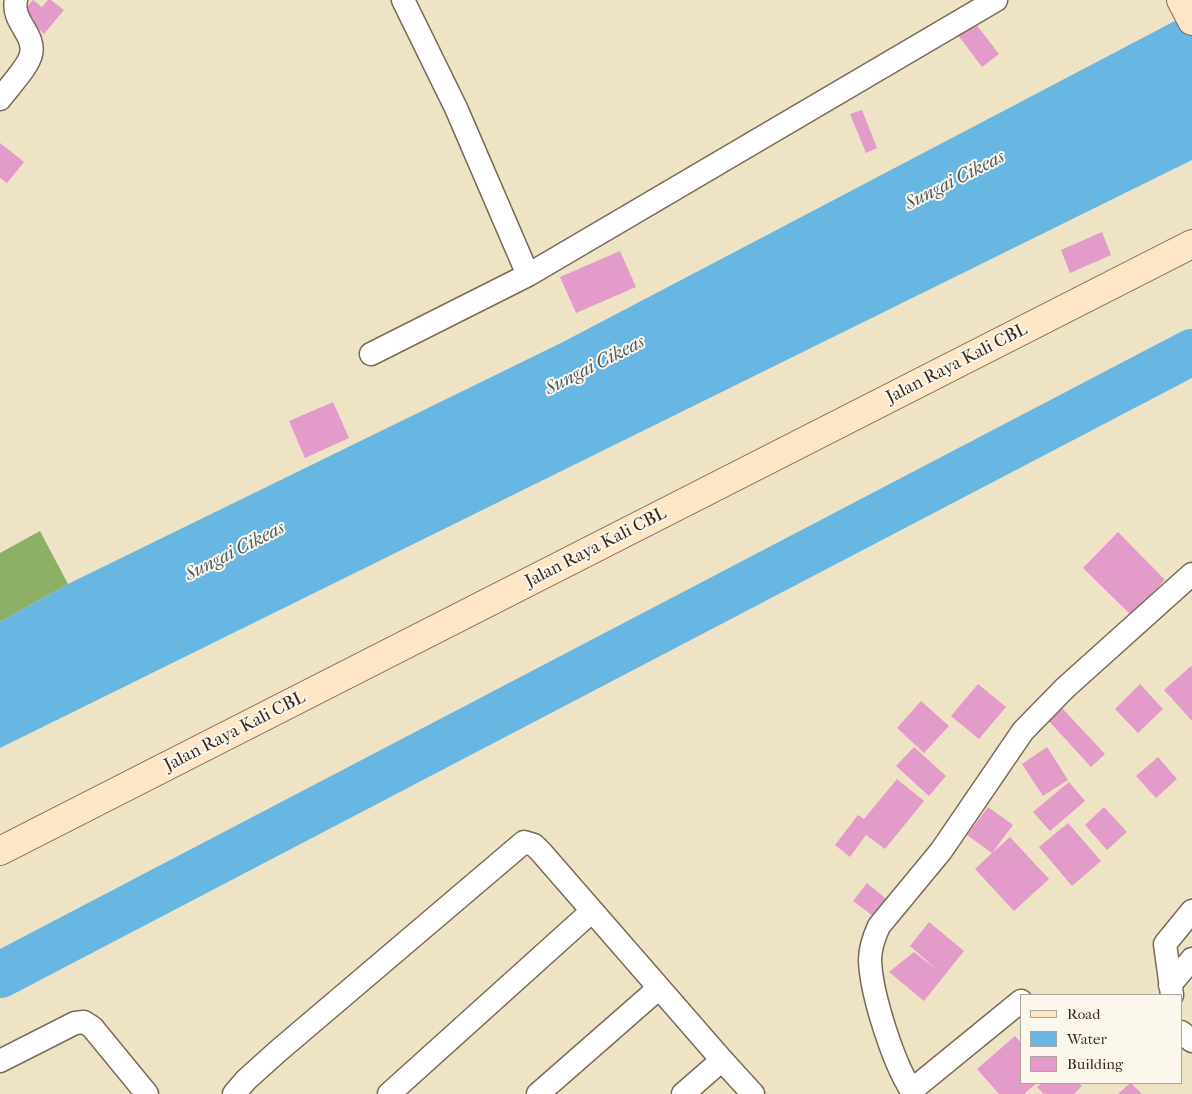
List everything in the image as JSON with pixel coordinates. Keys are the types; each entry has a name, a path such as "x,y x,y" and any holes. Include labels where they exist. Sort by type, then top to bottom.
{"main road":[{"path":"1181,0 1192,21"},
{"name":"Jalan Raya Kali CBL","path":"0,852 1192,244"}],"street":[{"path":"0,99 31,56 32,44 18,21 16,0"},
{"path":"402,0 456,108 528,275"},
{"path":"371,354 528,275 996,0"},
{"path":"1020,1002 913,1092 885,1031 870,959 873,939 879,926 941,851 1023,732 1065,688 1191,576"},
{"path":"234,1094 271,1057 521,842 528,842 540,852 591,912 754,1094"},
{"path":"1171,990 1165,944 1192,911"},
{"path":"390,1094 591,912"},
{"path":"1171,990 1192,959"},
{"path":"538,1094 659,988"},
{"path":"0,1061 75,1023 84,1022 92,1027 147,1094"},
{"path":"1182,1033 1192,1041"},
{"path":"683,1094 722,1060"}],"green space":[{"path":"40,531 68,584 0,622 0,553"}],"water":[{"name":"Sungai Cikeas","path":"1192,12 1192,160 0,748 0,622 68,584 563,342"}],"building":[{"path":"33,0 42,7 48,0 51,0 64,10 44,34 21,13"},
{"path":"972,19 999,54 982,67 955,31"},
{"path":"862,110 877,148 866,153 850,114"},
{"path":"0,143 24,162 7,183 0,178"},
{"path":"1102,232 1111,255 1070,273 1061,250"},
{"path":"620,251 636,287 576,313 560,277"},
{"path":"333,402 349,438 305,458 289,421"},
{"path":"1118,532 1165,580 1131,615 1083,568"},
{"path":"1192,667 1192,721 1164,690"},
{"path":"978,684 1006,707 979,739 951,716"},
{"path":"1140,684 1163,709 1138,733 1115,709"},
{"path":"921,701 949,726 924,753 897,728"},
{"path":"1061,707 1105,754 1091,767 1047,719"},
{"path":"914,747 946,776 929,796 896,766"},
{"path":"1047,747 1068,780 1043,796 1022,764"},
{"path":"1158,757 1177,779 1156,798 1136,776"},
{"path":"897,779 924,801 885,849 866,835 850,857 835,845 858,815 864,819"},
{"path":"1069,782 1085,801 1050,831 1033,812"},
{"path":"988,807 1013,825 992,853 967,835"},
{"path":"1104,807 1127,832 1107,850 1085,825"},
{"path":"1068,823 1101,861 1072,886 1039,847"},
{"path":"1010,837 1049,879 1014,911 975,869"},
{"path":"867,883 890,902 877,919 853,901"},
{"path":"929,922 964,951 924,1001 889,972 914,952 937,970 910,946"},
{"path":"1015,1036 1020,1042 1020,1084 1036,1084 1024,1094 999,1094 977,1069"},
{"path":"1041,1084 1080,1084 1082,1086 1074,1094 1044,1094 1037,1087"},
{"path":"1129,1084 1132,1084 1142,1094 1118,1094"}],"waterway":[{"path":"0,975 1192,352"}]}
